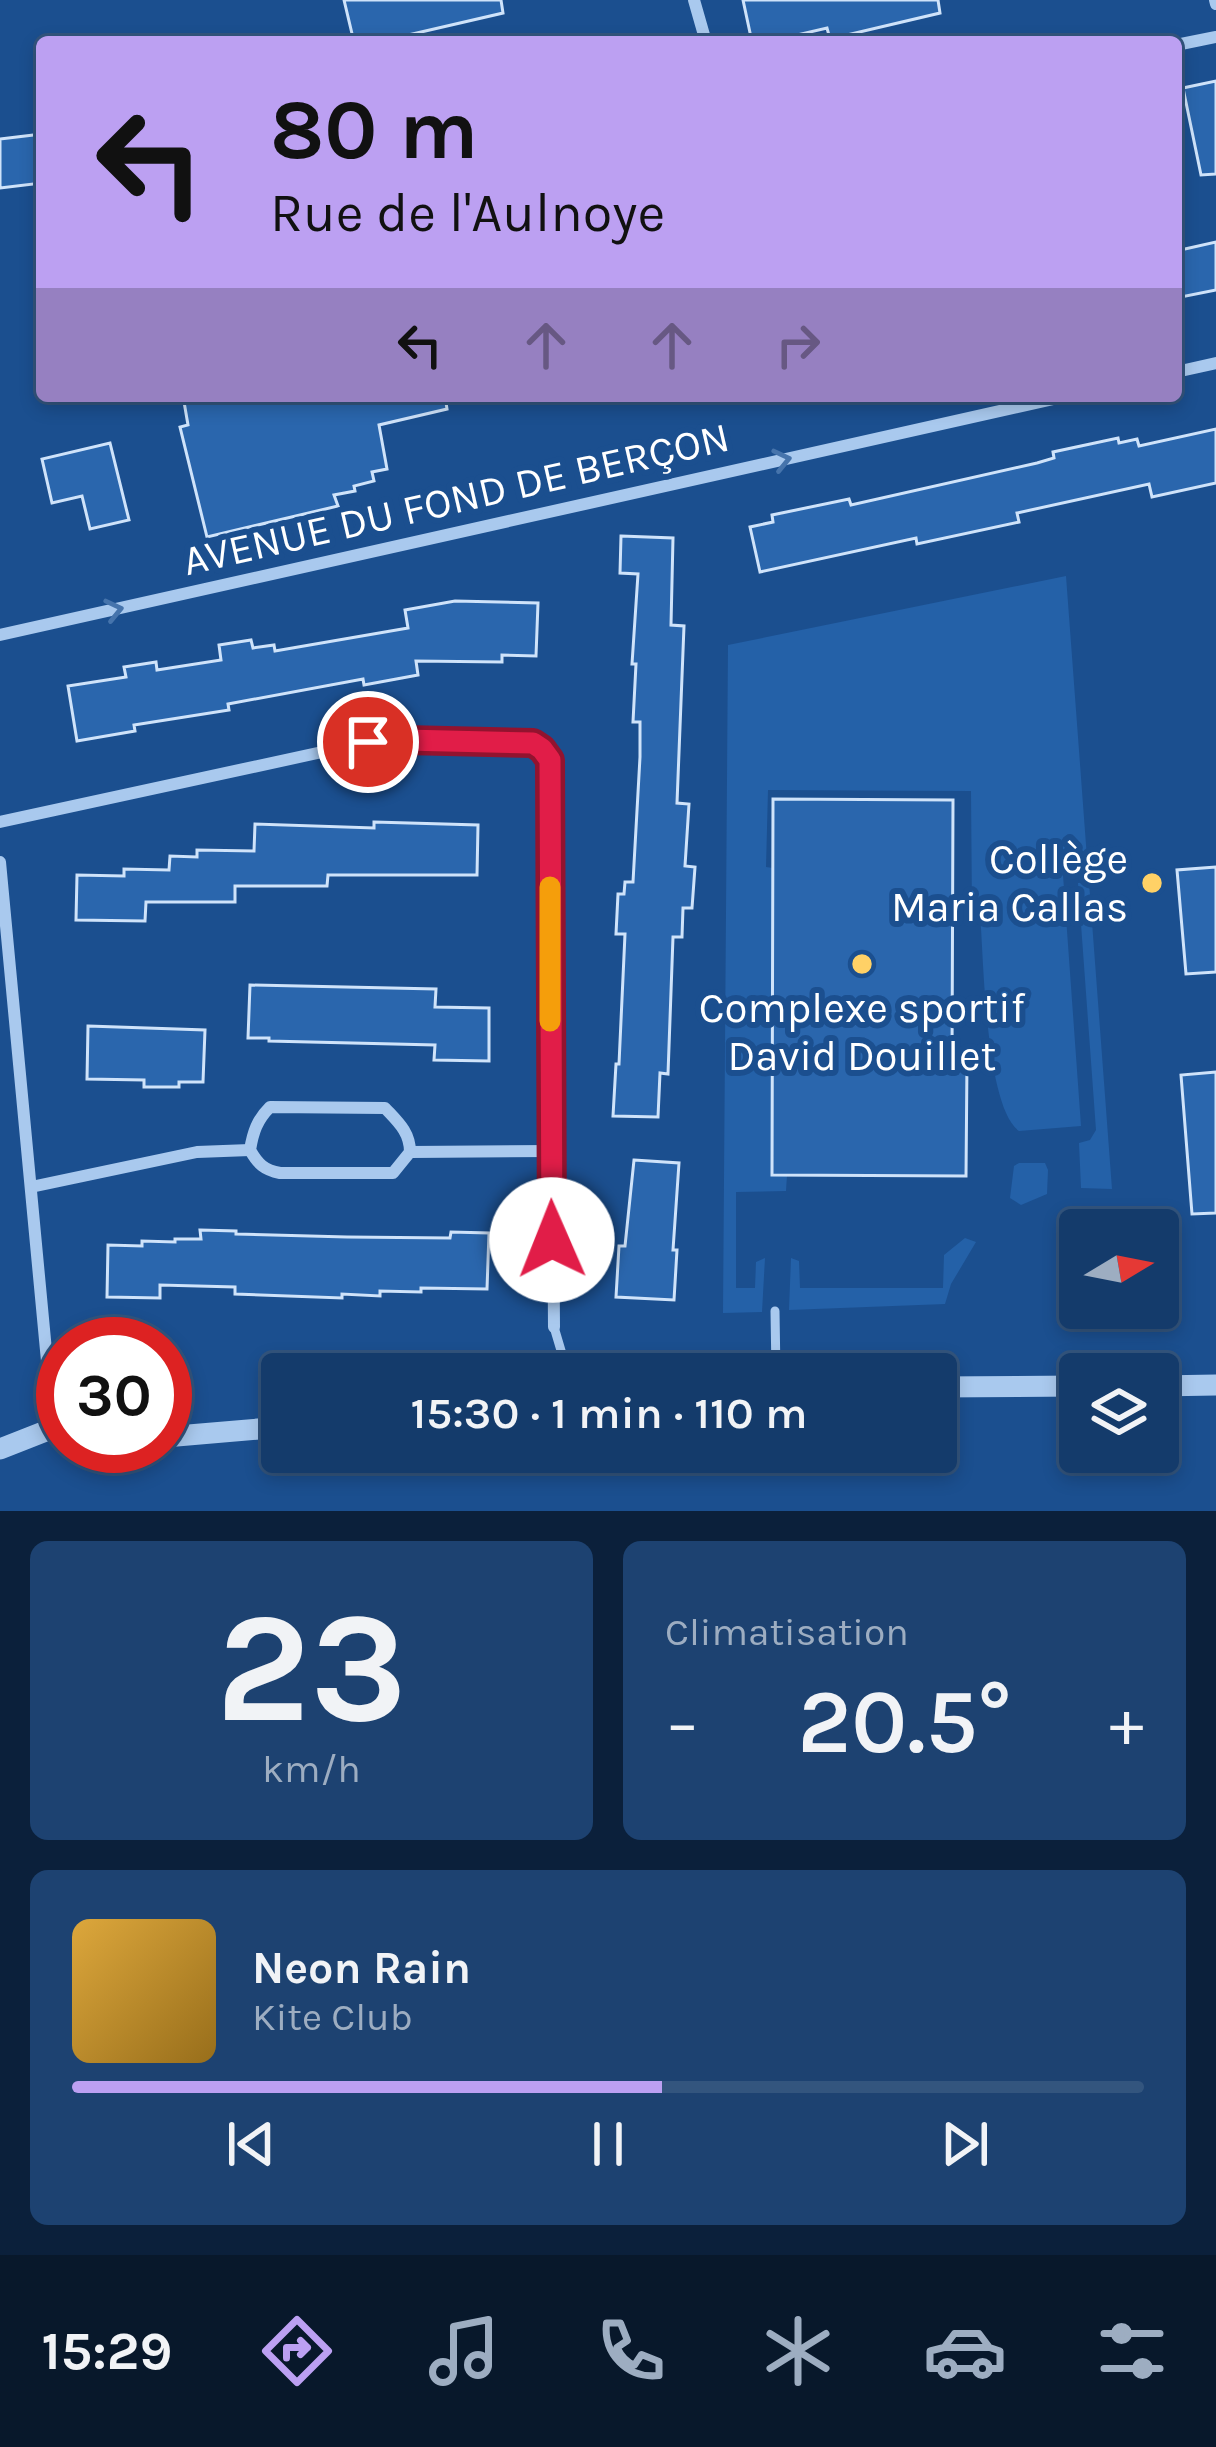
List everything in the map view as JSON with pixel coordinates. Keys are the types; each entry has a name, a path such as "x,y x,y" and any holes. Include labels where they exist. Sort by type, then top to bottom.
{"street":[{"path":"694,0 704,36"},
{"path":"1182,44 1216,37"},
{"path":"1182,371 1216,363"},
{"name":"AVENUE DU FOND DE BERÇON","path":"0,635 1040,402"},
{"path":"0,822 368,742 533,743 542,749 550,760 554,1328"},
{"path":"0,862 47,1317"},
{"path":"270,1107 385,1108 405,1130 410,1152 393,1173 280,1173 268,1171 250,1150 260,1117 270,1107"},
{"path":"31,1187 197,1152 250,1150"},
{"path":"410,1152 551,1151"},
{"path":"1179,1385 1216,1385"},
{"path":"957,1387 1059,1386"},
{"path":"192,1435 261,1429"},
{"path":"0,1449 36,1436"}],"lane":[{"path":"775,1311 776,1353"},
{"path":"554,1328 562,1353"}],"shaded area":[{"path":"1066,576 1087,858 1062,861 1081,1126 1019,1131 999,1093 988,1030 980,914 972,913 971,791 768,790 766,867 773,868 772,1174 787,1175 786,1191 736,1192 736,1288 755,1288 756,1262 765,1258 762,1312 723,1313 728,645"},
{"path":"1089,882 1112,1189 1081,1188 1079,1143 1090,1140 1096,1130 1078,883"},
{"path":"1045,1163 1048,1170 1047,1194 1021,1205 1010,1198 1014,1166"},
{"path":"965,1238 976,1242 945,1304 789,1310 791,1258 799,1261 800,1288 943,1288 944,1255"}],"building":[{"path":"344,0 501,0 503,13 404,36 353,36"},
{"path":"743,0 938,0 940,13 843,36 829,36 827,28 793,36 751,36"},
{"path":"1216,81 1216,174 1201,175 1183,88"},
{"path":"36,135 36,184 0,188 0,139"},
{"path":"1216,242 1216,290 1182,297 1182,250"},
{"path":"184,402 446,402 447,409 379,425 387,469 372,472 374,481 354,486 355,491 334,495 338,506 207,537 180,427 188,425"},
{"path":"1216,429 1216,483 1152,497 1149,484 1017,513 1019,522 917,544 916,538 760,572 750,527 773,522 772,515 849,499 851,505 1037,463 1054,458 1053,452 1118,438 1119,443 1137,439 1139,446"},
{"path":"110,443 129,520 90,529 82,496 52,503 42,459"},
{"path":"621,536 673,538 671,625 684,626 677,803 689,804 685,866 695,867 692,908 683,908 682,937 673,937 668,1074 660,1073 658,1117 613,1116 625,934 616,934 618,894 624,894 625,882 633,882 640,757 640,722 633,722 636,664 632,664 638,574 620,573"},
{"path":"455,601 538,603 536,656 502,655 502,662 416,661 418,675 364,685 363,679 228,704 229,710 134,725 135,731 77,741 68,686 126,677 124,667 156,662 157,670 221,660 219,645 251,640 253,648 274,645 275,651 408,628 405,610"},
{"name":"Complexe sportif David Douillet","path":"773,799 953,800 952,1060 967,1061 966,1176 772,1175"},
{"path":"374,822 478,825 477,875 328,875 327,886 235,886 235,902 146,902 145,921 76,920 77,875 169,870 170,856 197,857 197,850 254,851 255,824 374,828"},
{"path":"1216,867 1216,972 1186,974 1177,870"},
{"path":"250,985 436,989 435,1007 489,1008 489,1061 434,1060 435,1045 248,1038"},
{"path":"88,1026 205,1030 203,1082 144,1087 144,1080 87,1079"},
{"path":"1216,1072 1216,1213 1192,1214 1181,1075"},
{"path":"634,1160 679,1163 674,1300 616,1297 619,1246 625,1246"},
{"path":"200,1230 347,1237 450,1238 451,1232 489,1233 487,1289 421,1288 421,1292 380,1291 380,1296 342,1294 342,1298 235,1294 235,1287 160,1285 160,1298 107,1297 108,1245 201,1239"}],"slow traffic":[{"path":"550,887 550,1021"}],"place":[{"name":"Collège Maria Callas","path":"1152,883"},
{"name":"Complexe sportif David Douillet","path":"862,964"}],"route":[{"path":"368,742 533,743 550,760 552,1240"}]}
